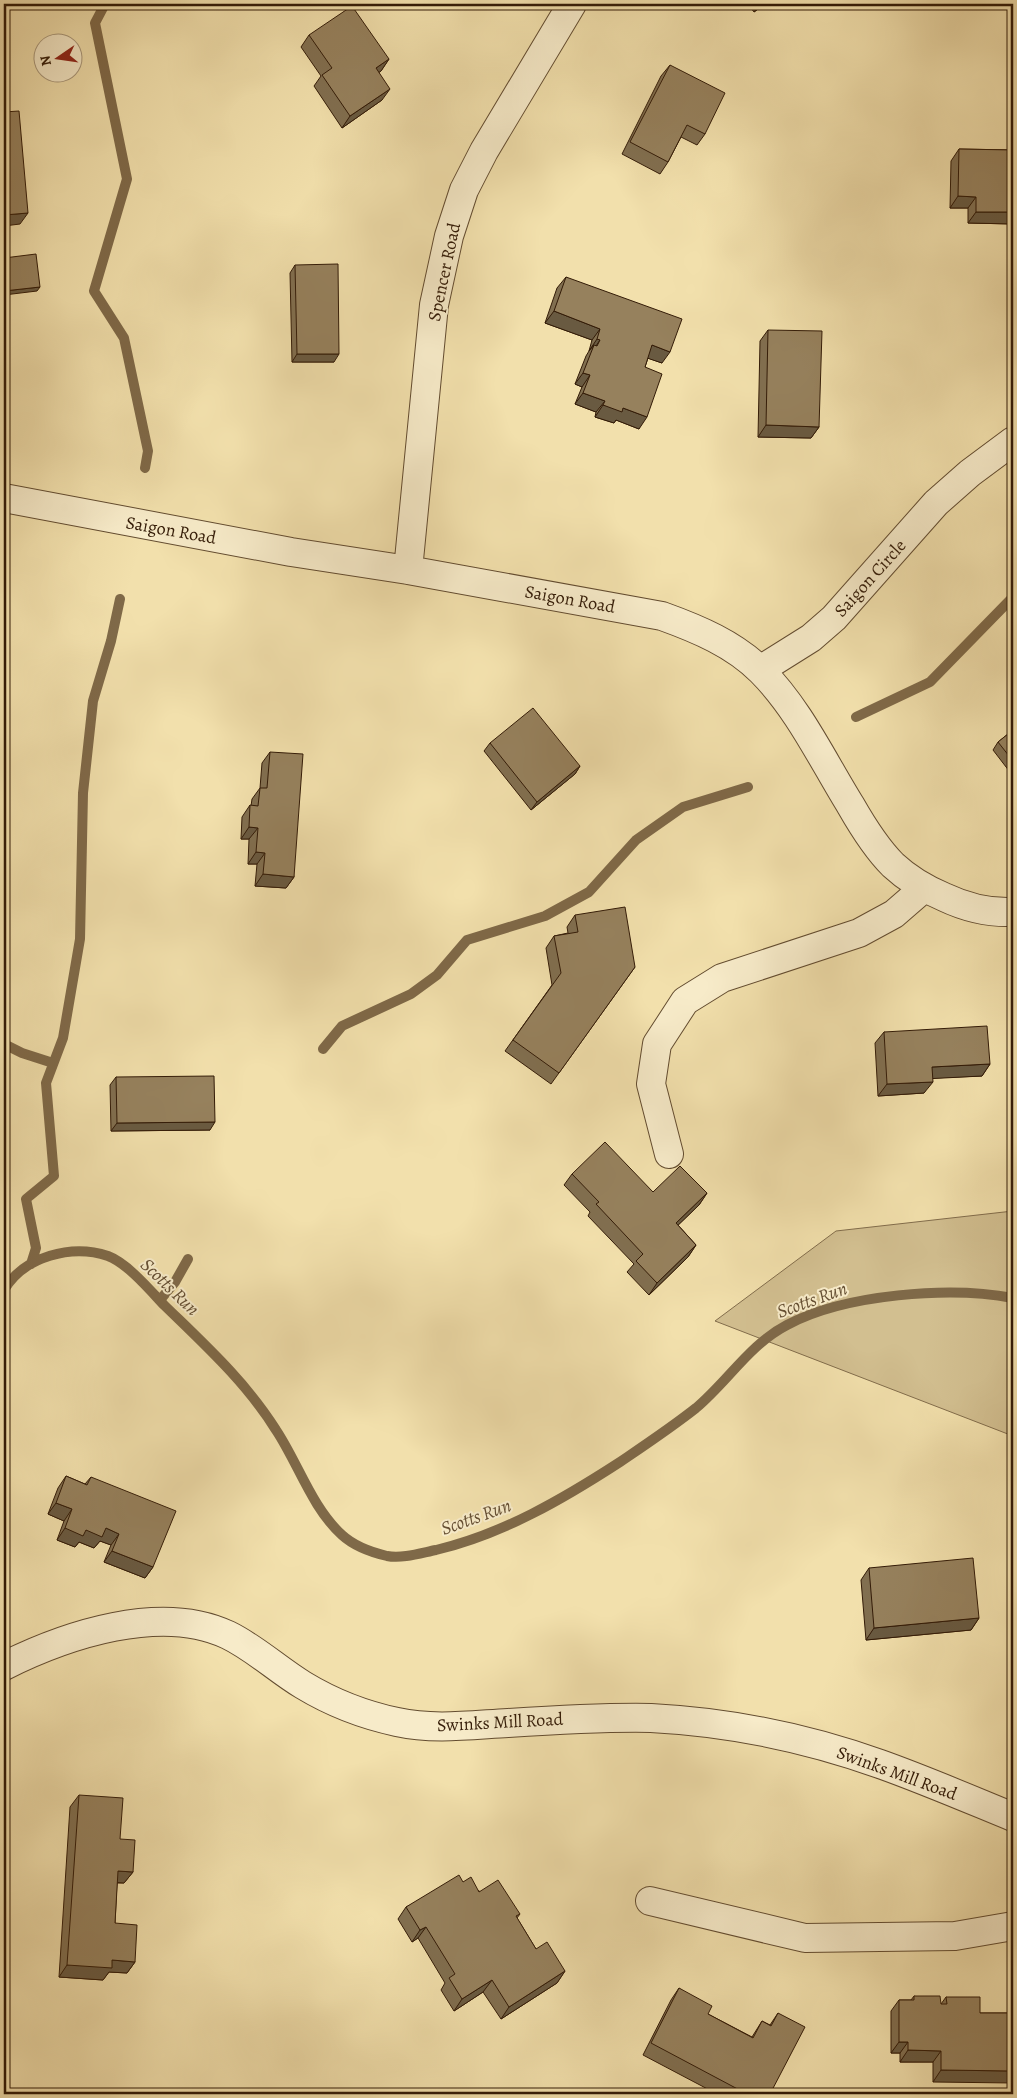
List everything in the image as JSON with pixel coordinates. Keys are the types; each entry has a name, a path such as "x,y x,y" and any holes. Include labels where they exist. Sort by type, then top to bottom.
{"street":[{"name":"Spencer Road","path":"408,570 434,305 449,236 464,190 484,151 572,4"},
{"name":"Saigon Circle","path":"760,670 810,638 834,618 936,503 970,472 1013,441"},
{"name":"Saigon Road","path":"4,498 291,552 408,570 662,616 700,630 734,650 760,670 788,702 868,835 893,864 924,888 960,904 999,912 1013,912"},
{"path":"669,1154 651,1084 657,1044 685,1001 722,978 859,933 894,914 924,888"},
{"name":"Swinks Mill Road","path":"4,1666 73,1638 125,1625 174,1622 202,1625 229,1635 304,1686 349,1708 398,1722 446,1727 569,1719 652,1718 731,1726 808,1742 879,1763 1013,1817"},
{"path":"650,1901 806,1938 955,1936 1013,1926"}],"shaded area":[{"path":"1013,1211 1013,1436 715,1321 836,1231"}],"building":[{"path":"352,6 389,59 376,68 390,89 350,116 322,75 332,68 309,35"},
{"path":"670,65 725,93 705,134 687,125 668,162 630,142"},
{"path":"19,111 28,213 4,215 4,112"},
{"path":"959,149 1013,150 1013,212 976,212 976,197 958,196"},
{"path":"36,254 40,287 4,291 4,258"},
{"path":"338,264 339,354 297,354 295,265"},
{"path":"566,277 682,319 670,352 652,345 645,367 662,374 647,417 623,408 622,412 603,405 605,401 583,393 590,375 583,373 594,345 597,346 600,340 597,339 600,329 554,311"},
{"path":"768,330 822,331 819,427 766,425"},
{"path":"533,708 580,766 537,802 490,743"},
{"path":"1013,730 1013,761 998,742"},
{"path":"270,752 303,754 294,877 263,874 265,853 256,852 258,828 249,827 250,805 258,806 260,788 267,788"},
{"path":"625,907 635,967 559,1073 513,1040 561,973 554,936 578,932 575,915"},
{"path":"987,1026 990,1064 932,1067 933,1082 887,1084 884,1032"},
{"path":"214,1076 215,1122 117,1123 116,1077"},
{"path":"605,1142 653,1192 680,1166 707,1193 676,1223 696,1245 657,1283 636,1261 643,1254 596,1204 599,1202 572,1174"},
{"path":"66,1476 87,1485 91,1477 176,1511 153,1567 112,1551 119,1534 106,1528 102,1537 86,1530 83,1536 65,1528 72,1509 56,1503"},
{"path":"973,1558 979,1618 874,1628 869,1568"},
{"path":"79,1795 123,1798 120,1839 135,1840 133,1872 118,1871 115,1923 137,1925 135,1962 112,1960 112,1968 67,1965"},
{"path":"459,1875 463,1882 471,1877 479,1892 498,1880 520,1914 516,1916 536,1949 547,1942 565,1971 509,2007 492,1980 462,1999 449,1978 455,1974 426,1927 420,1930 406,1907"},
{"path":"679,1988 712,2006 708,2014 753,2038 762,2021 771,2026 778,2013 805,2027 770,2094 747,2094 651,2043"},
{"path":"914,1996 940,1996 941,2004 947,2004 946,1997 980,1997 980,2013 1013,2013 1013,2071 941,2070 941,2051 908,2050 908,2042 899,2042 899,2000 914,2000"}],"waterway":[{"path":"105,4 95,23 127,179 94,291 124,338 148,451 145,468"},
{"path":"856,717 930,682 1013,597"},
{"path":"31,1264 36,1248 26,1199 54,1176 46,1083 63,1038 80,939 83,793 93,701 111,641 120,599"},
{"path":"323,1049 342,1026 411,994 437,975 467,940 545,916 589,892 636,840 683,807 748,787"},
{"path":"4,1044 22,1053 53,1063"},
{"name":"Scotts Run","path":"4,1290 13,1278 24,1269 36,1261 50,1256 79,1251 108,1256 123,1264 209,1349 264,1412 284,1443 314,1499 331,1524 342,1535 357,1545 374,1553 393,1557 436,1550 485,1535 532,1514 577,1489 629,1456 696,1408 750,1352 774,1333 811,1314 838,1306 898,1295 959,1293 988,1294 1013,1298"},
{"path":"160,1300 175,1282 188,1259"}]}
